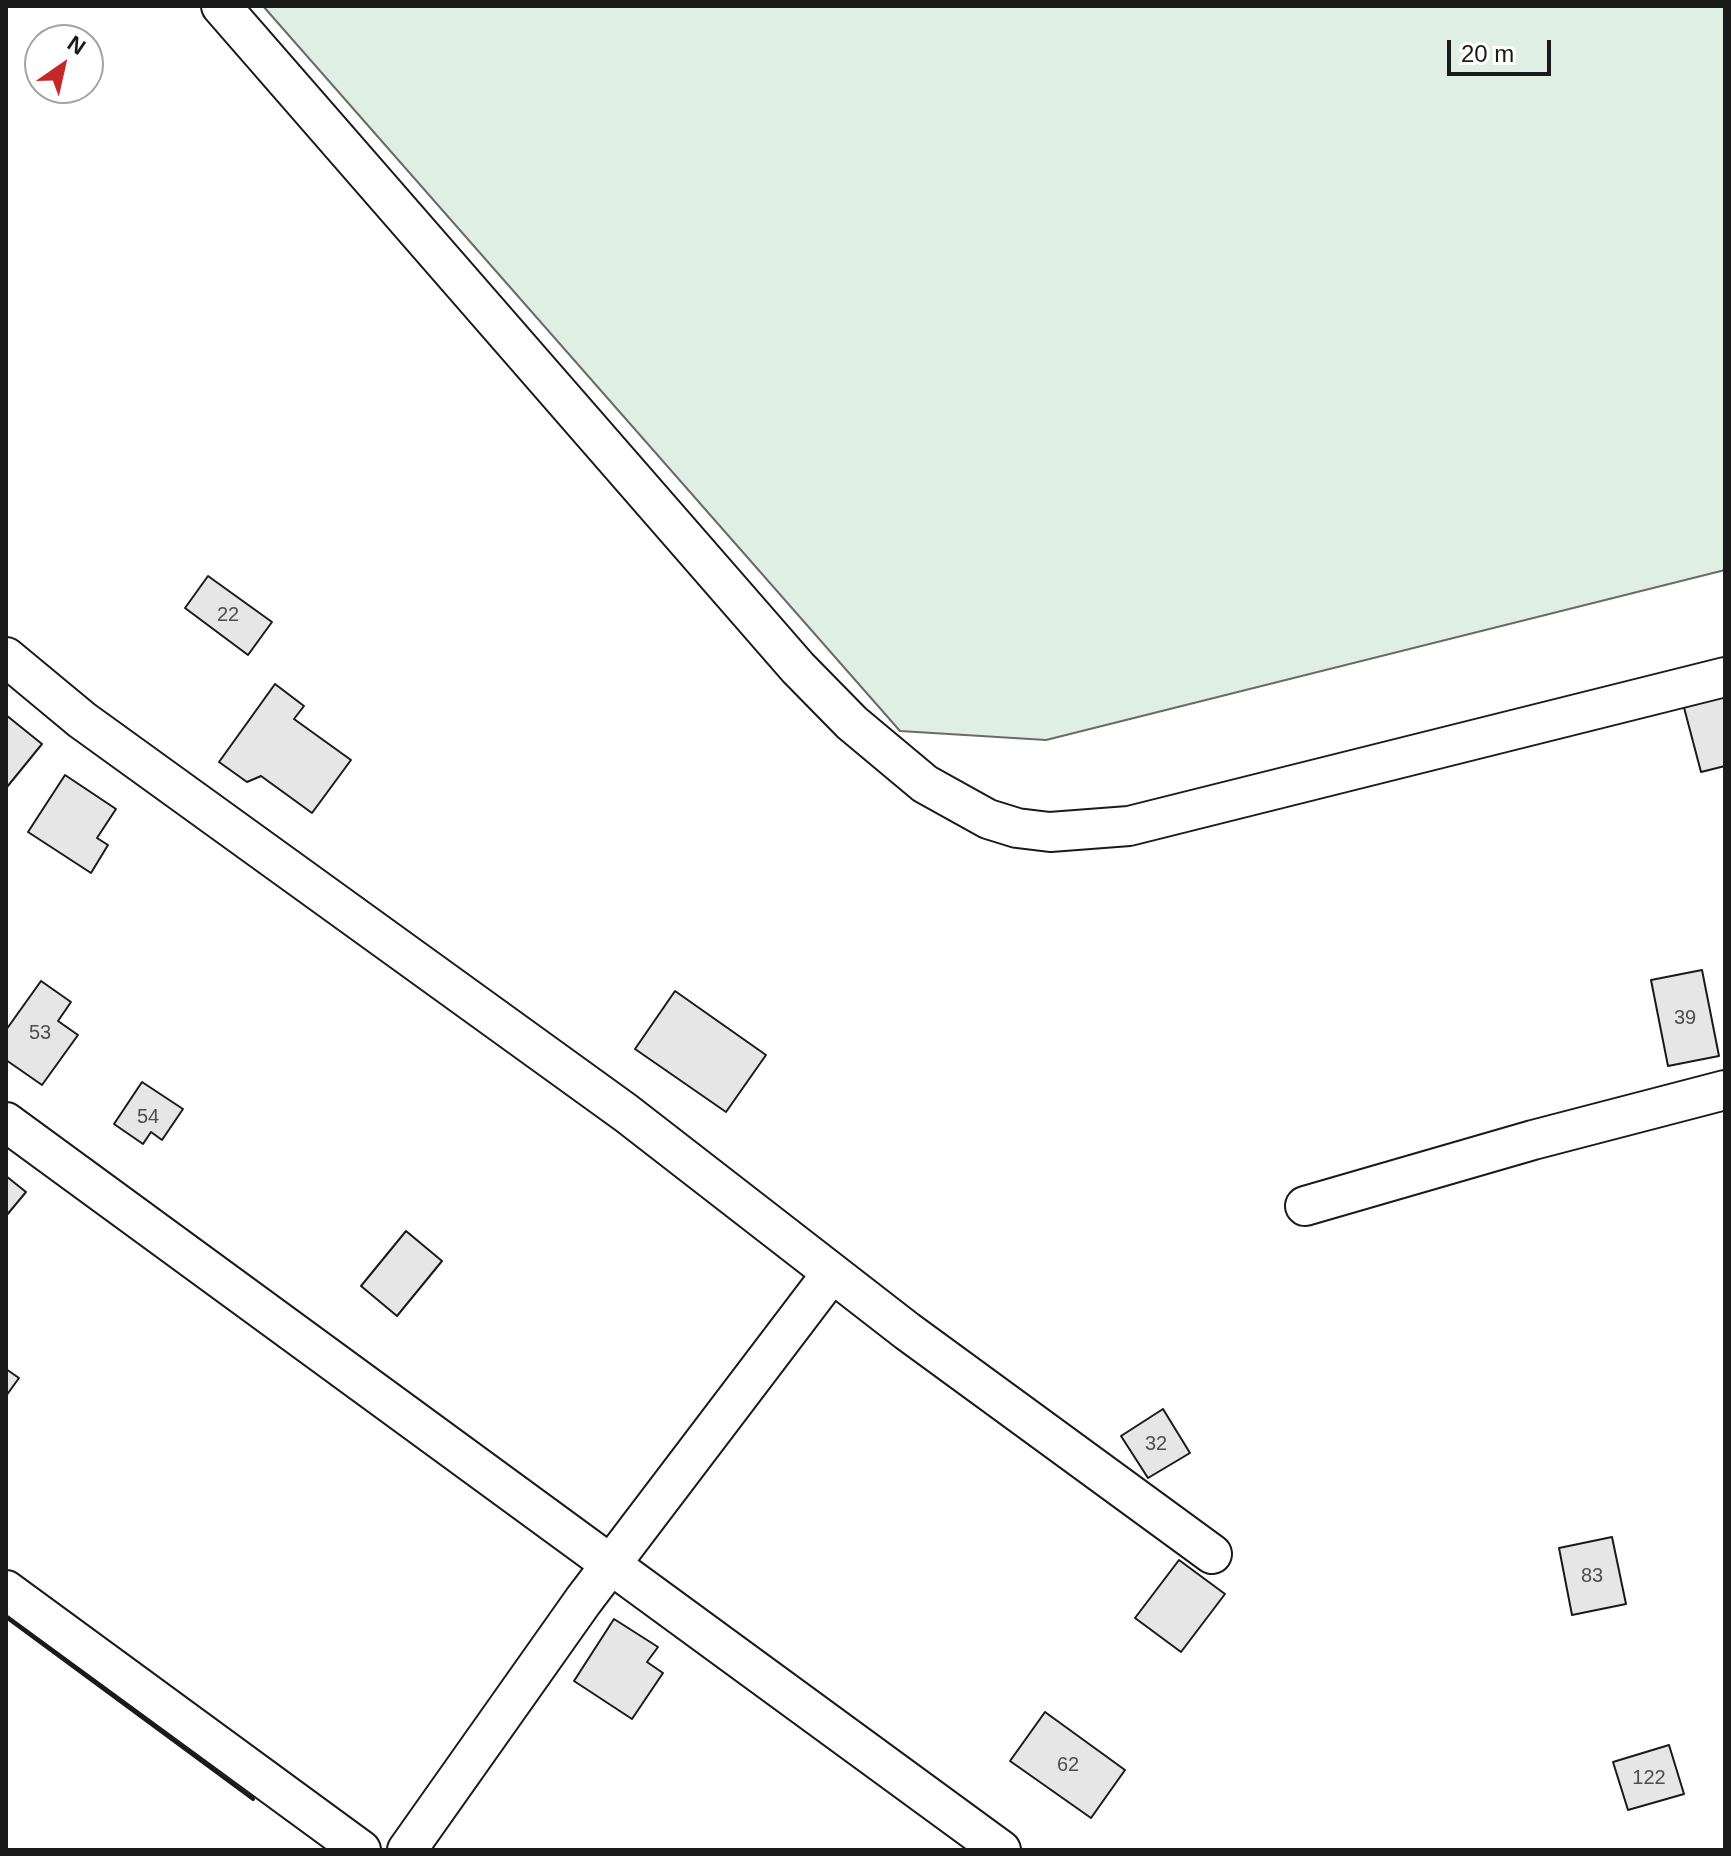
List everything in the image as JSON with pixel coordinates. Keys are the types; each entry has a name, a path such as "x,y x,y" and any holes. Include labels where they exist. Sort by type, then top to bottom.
{"street":[{"path":"221,6 798,668 852,723 914,776 955,803 988,819 1017,828 1050,832 1129,826 1725,677"},
{"path":"6,657 82,720 626,1113 907,1331 1212,1554"},
{"path":"1305,1206 1533,1140 1725,1090"},
{"path":"6,1122 1001,1850"},
{"path":"407,1850 611,1564 832,1273"},
{"path":"6,1590 361,1850"}],"green space":[{"path":"263,6 1725,6 1725,570 1046,740 900,731"}],"building":[{"path":"208,576 272,622 248,655 185,608"},
{"path":"275,684 304,706 294,719 351,760 312,813 261,776 247,782 219,762"},
{"path":"1725,689 1725,766 1701,772 1682,700"},
{"path":"6,715 42,744 7,787 6,787"},
{"path":"65,775 116,809 97,838 108,845 91,873 28,832"},
{"path":"1702,970 1719,1056 1668,1066 1651,980"},
{"path":"41,981 71,1002 58,1021 78,1035 42,1085 6,1060 6,1030"},
{"path":"675,991 766,1055 726,1112 635,1049"},
{"path":"142,1082 183,1109 162,1140 151,1132 143,1144 114,1124"},
{"path":"6,1176 26,1192 6,1216"},
{"path":"406,1231 442,1261 397,1316 361,1286"},
{"path":"6,1369 19,1378 6,1396"},
{"path":"1163,1409 1190,1453 1148,1478 1121,1436"},
{"path":"1612,1537 1626,1604 1572,1615 1559,1548"},
{"path":"1179,1560 1225,1594 1181,1652 1135,1618"},
{"path":"614,1619 658,1647 647,1662 663,1673 632,1719 574,1681"},
{"path":"1045,1712 1125,1770 1091,1818 1010,1761"},
{"path":"1669,1745 1684,1794 1628,1810 1613,1762"}],"wall":[{"path":"6,1617 253,1799"}]}
